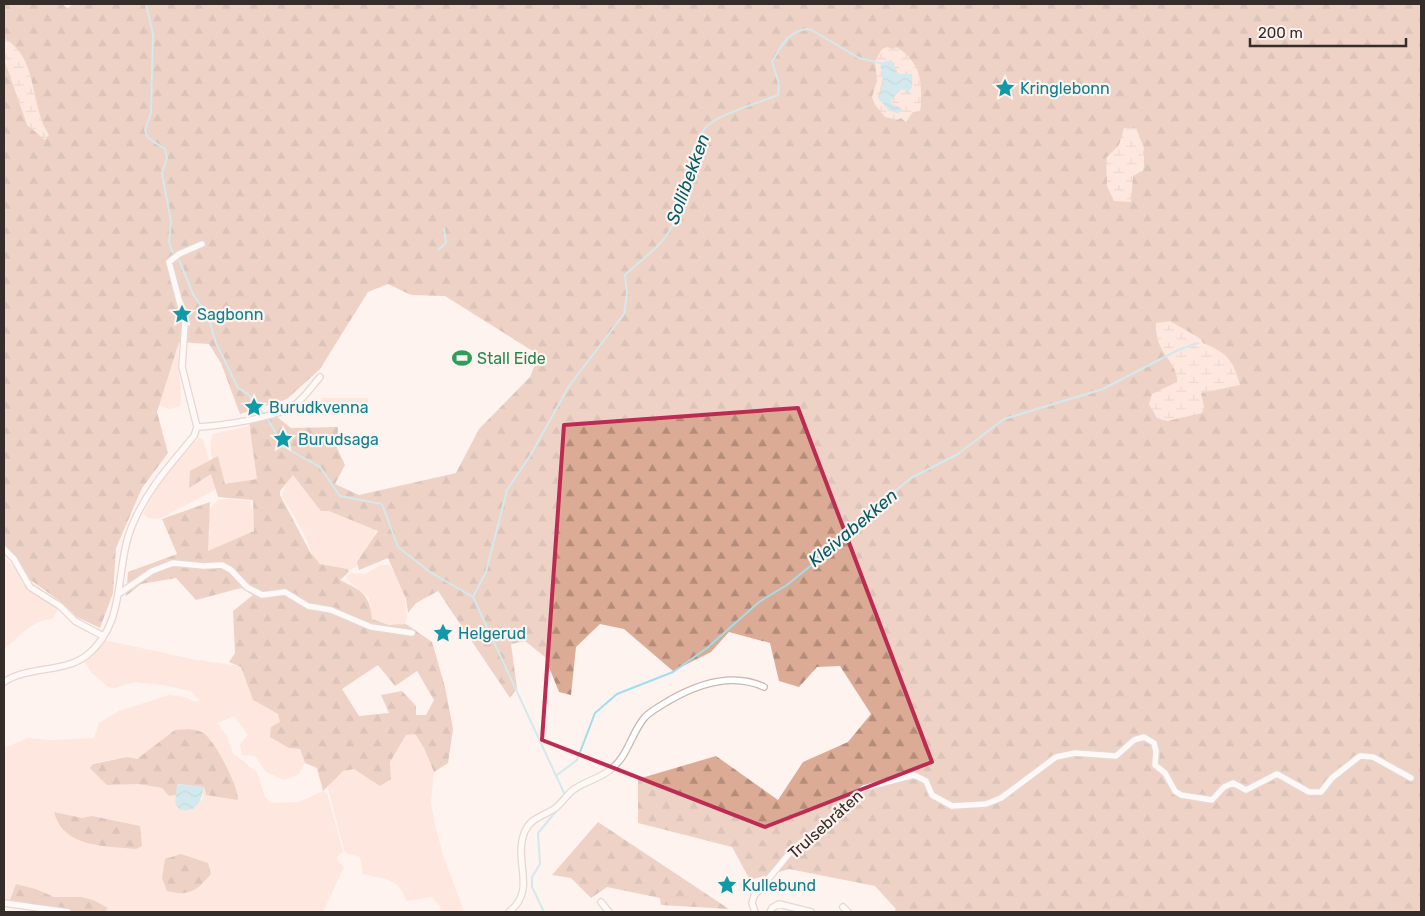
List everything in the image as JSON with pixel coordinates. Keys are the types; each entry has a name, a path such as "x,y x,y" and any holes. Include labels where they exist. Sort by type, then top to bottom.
{"street":[{"path":"4,682 24,673 80,660 93,650 114,617 120,593 124,550 144,500 156,481 194,436 198,427 182,367 185,323 173,259 202,244"},
{"path":"198,427 224,424 282,411 296,404 320,377"},
{"path":"4,549 14,559 30,587 60,606 74,621 103,636"},
{"path":"120,593 152,571 173,563 204,566 222,565 231,570 247,587 262,595 285,592 308,606 331,610 371,627 412,633"},
{"path":"509,912 519,904 523,895 520,856 524,832 536,818 561,802 575,789 615,766 646,717 688,690 709,682 736,680 755,683 764,687"},
{"name":"Trulsebråten","path":"755,912 752,903 754,896 793,849 846,808 856,794 864,788 914,774 924,778 929,784 932,795 952,806 986,804 1001,798 1056,757 1075,753 1116,756 1134,740 1144,737 1154,743 1156,751 1155,765 1169,778 1175,791 1181,795 1208,801 1217,797 1228,784 1233,783 1246,790 1277,774 1309,792 1321,792 1332,778 1360,756 1373,758 1411,778"},
{"path":"4,902 68,912"},
{"path":"601,902 609,912"},
{"path":"770,912 772,908 779,904 811,912"},
{"path":"843,907 848,912"}],"highlighted area":[{"path":"798,408 932,762 765,827 542,740 564,425"}],"green space":[{"path":"4,4 62,4 68,8 73,4 1421,4 1421,912 894,912 896,909 875,886 789,869 750,880 732,847 638,823 638,779 716,756 778,800 803,762 848,742 871,714 840,666 817,667 799,687 779,681 770,643 729,632 711,652 673,671 624,629 600,624 576,647 571,695 559,692 545,657 525,641 511,644 517,688 510,698 438,591 416,603 408,613 406,599 388,558 359,570 357,562 378,531 329,511 321,511 293,475 280,491 280,495 310,552 320,564 347,569 349,572 340,580 363,594 369,603 372,619 389,625 406,624 432,642 445,687 453,729 448,763 434,772 424,748 415,734 406,735 390,762 391,779 380,786 354,769 343,771 323,791 317,768 305,763 300,749 289,748 270,737 271,727 280,722 278,714 253,700 241,667 229,662 235,653 233,611 253,595 241,588 196,600 176,578 141,584 126,596 128,572 177,554 162,519 210,502 208,551 254,531 253,500 218,497 211,474 189,488 190,471 218,456 225,484 257,479 249,422 276,416 291,428 338,427 337,448 345,465 335,484 359,495 456,473 479,429 530,377 539,355 445,296 411,295 388,284 368,292 320,369 287,399 240,414 221,363 209,344 179,342 157,412 168,453 142,488 116,548 113,593 100,628 77,617 60,601 29,579 4,550","holes":["378,665 395,686 417,671 434,700 426,715 416,715 416,706 402,691 381,695 389,713 359,716 342,689"]},
{"path":"4,38 23,57 28,69 38,110 49,135 45,140 27,125 4,59"},
{"path":"896,47 903,51 913,62 919,74 921,88 920,111 913,112 906,122 901,118 897,120 885,117 875,105 872,97 877,81 875,61 882,49","holes":["891,60 898,74 912,74 909,90 901,89 891,100 891,104 901,108 898,113 878,98 883,78"]},
{"path":"1124,128 1136,128 1144,148 1144,170 1133,176 1131,202 1114,201 1107,186 1106,158 1119,145"},
{"path":"1170,321 1228,358 1235,369 1240,385 1201,393 1204,407 1202,413 1167,421 1157,418 1149,404 1152,394 1177,382 1174,368 1162,350 1156,334 1156,323"},
{"path":"150,342 180,342 178,358 181,390 180,406 170,409 156,405"},
{"path":"321,398 368,398 368,415 321,415"},
{"path":"249,426 259,482 226,487 219,476 211,455 213,434"},
{"path":"199,438 203,439 217,488 161,518 153,519 147,517 143,513 165,474"},
{"path":"292,471 299,484 374,522 375,528 372,543 361,561 354,568 341,572 329,570 323,568 315,560 305,536 282,496 289,473"},
{"path":"218,500 250,501 259,528 206,558 203,541 210,534 209,511"},
{"path":"4,557 15,569 23,584 60,607 52,619 38,622 4,649"},
{"path":"380,565 389,565 397,575 405,597 407,619 405,624 396,626 374,621 370,617 369,598 349,581 346,576 353,573 365,574"},
{"path":"104,640 196,660 241,666 253,700 278,714 289,748 300,749 305,763 298,775 284,780 266,772 255,756 242,755 240,744 248,735 234,716 217,723 227,736 233,754 257,772 265,797 271,803 299,802 323,791 327,793 343,852 337,857 338,862 344,867 323,912 105,912 108,908 81,897 54,897 36,889 16,884 10,900 4,900 4,748 28,738 50,740 94,738 99,723 119,711 169,695 185,697 196,702 199,700 191,691 163,685 134,682 115,688 108,687 91,672 84,661","holes":["148,752 238,799 206,795 204,787 202,800 175,804 176,795 169,796 162,788 138,784 107,785 93,763 126,757 137,759"]},
{"path":"190,729 205,734 215,746 226,765 238,800 206,795 204,787 178,784 176,795 169,796 162,788 138,784 107,785 90,768 93,764 127,757 137,759 175,730"},
{"path":"415,734 424,748 434,772 431,802 434,821 443,855 464,912 441,912 440,906 431,897 406,901 403,893 395,883 363,874 360,857 345,853 327,785 343,771 354,769 391,779 390,762 406,735"},
{"path":"54,812 82,818 92,816 140,826 142,846 136,849 112,847 87,843 76,839 66,833 59,824"},
{"path":"598,822 729,909 661,905 660,898 607,887 591,898 571,878 552,875"},
{"path":"181,854 208,863 211,874 192,891 175,893 167,891 162,878 165,859"},
{"path":"16,884 36,889 54,897 81,897 93,900 108,908 105,912 71,912 10,900"}],"water":[{"path":"891,60 898,74 912,74 912,88 909,90 909,94 906,90 901,89 891,100 891,104 903,110 898,113 889,111 878,98 883,82 880,63"},
{"path":"177,784 204,787 199,802 194,808 180,810 175,804"}],"waterway":[{"path":"146,4 153,34 151,113 145,130 148,138 165,149 167,158 162,173 171,222 169,242 172,251 180,262 193,294 208,317 216,343 238,388 248,394 264,414"},
{"name":"Sollibekken","path":"473,597 486,572 507,490 530,456 569,386 624,314 627,294 625,275 659,244 670,230 674,222 687,169 697,141 703,131 711,123 724,115 778,95 779,84 772,62 786,40 796,32 810,29 859,58 880,63"},
{"path":"438,250 446,243 444,229"},
{"name":"Kleivabekken","path":"557,775 577,760 595,713 617,694 673,672 707,648 759,602 787,585 835,546 867,514 911,478 958,454 1004,419 1103,389 1178,350 1198,343"},
{"path":"267,418 284,447 320,467 340,496 382,504 398,547 430,572 473,597 565,795"},
{"path":"544,912 532,887 532,877 540,864 538,833 558,809"}],"place":[{"name":"Kringlebonn","path":"1005,88"},
{"name":"Sagbonn","path":"182,314"},
{"name":"Stall Eide","path":"462,358"},
{"name":"Burudkvenna","path":"254,407"},
{"name":"Burudsaga","path":"283,439"},
{"name":"Helgerud","path":"443,633"},
{"name":"Kullebund","path":"727,885"}]}
